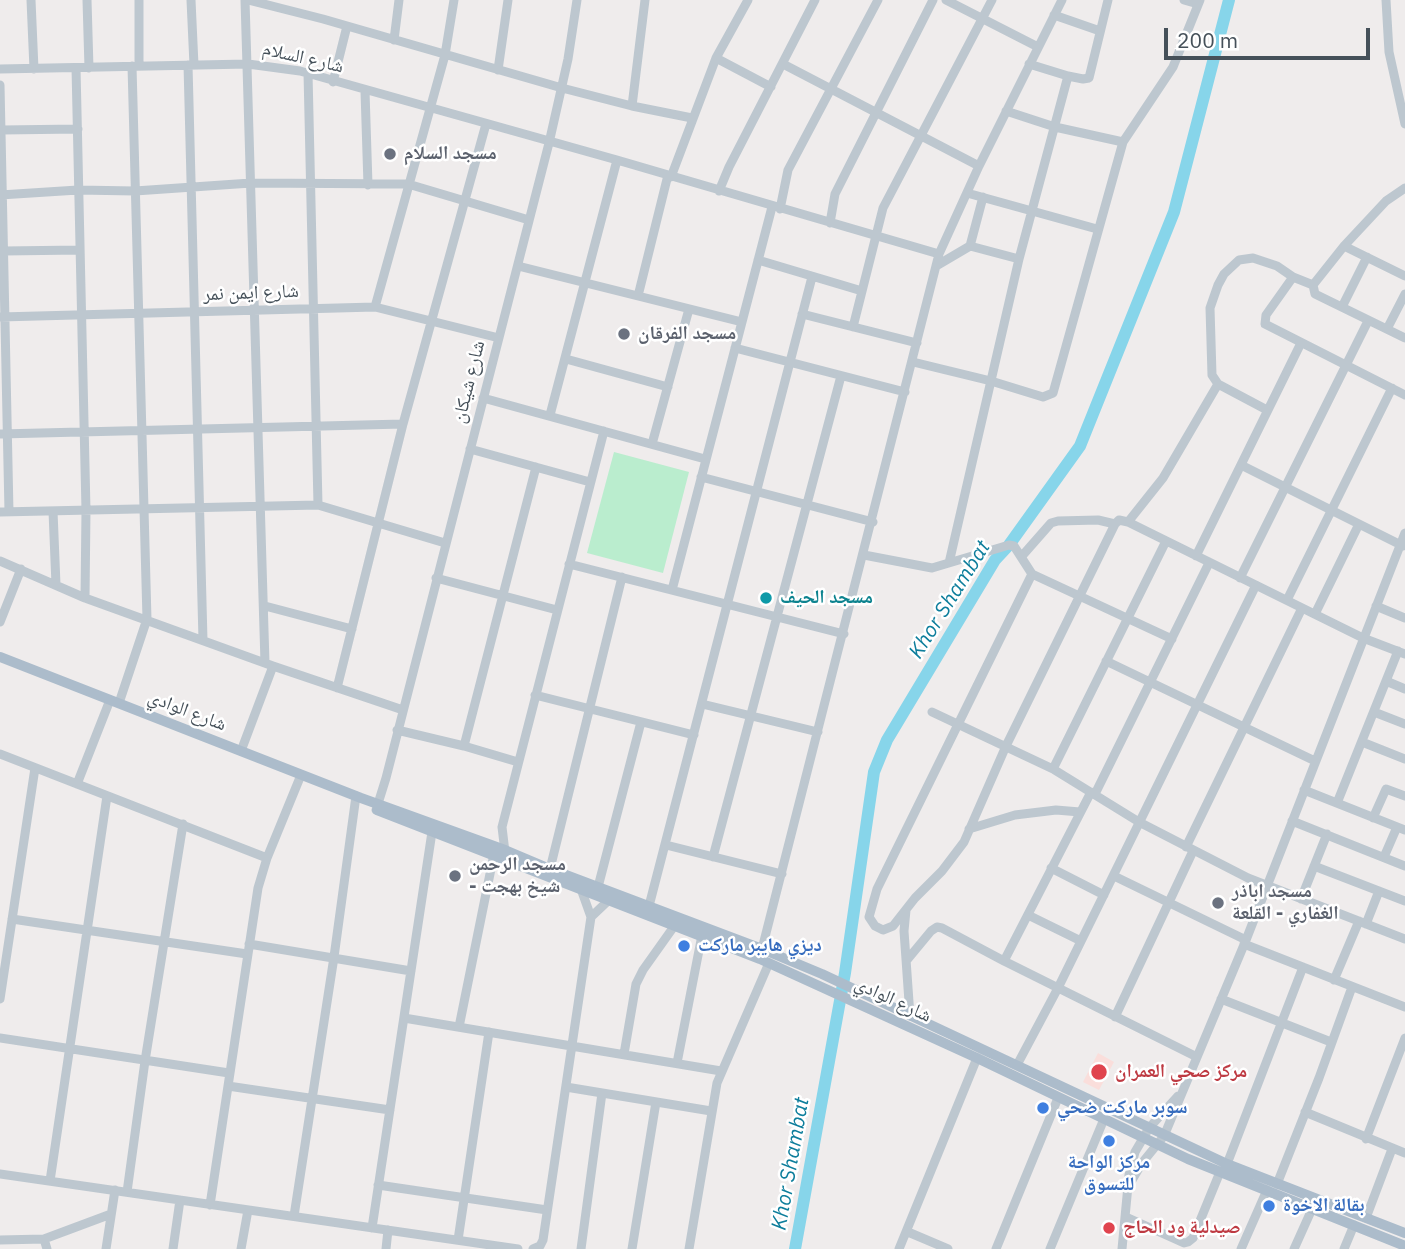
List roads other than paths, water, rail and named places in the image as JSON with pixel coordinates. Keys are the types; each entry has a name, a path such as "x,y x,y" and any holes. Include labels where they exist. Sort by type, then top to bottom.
{"main road":[{"name":"شارع الوادي","path":"0,657 358,797 432,832 550,869 762,949 1058,1098 1104,1119 1146,1133"},
{"name":"شارع الوادي","path":"375,805 501,854 581,889 769,962 821,979"},
{"name":"شارع الوادي","path":"857,996 910,1016 1017,1065 1161,1141 1223,1168 1405,1233"},
{"name":"شارع الوادي","path":"1272,1187 1312,1209 1399,1246"}],"street":[{"path":"31,0 34,69"},
{"path":"87,0 89,68"},
{"path":"77,784 147,619 135,191 135,66 139,0"},
{"path":"191,0 190,188 203,640"},
{"path":"241,751 269,665 259,506 247,0 562,88 692,118"},
{"path":"301,0 301,13"},
{"path":"394,40 399,0"},
{"path":"375,307 445,55 454,0"},
{"path":"498,71 508,0"},
{"name":"شارع شيكان","path":"375,805 403,710 549,143 562,88 577,0"},
{"path":"632,106 645,0"},
{"path":"638,296 669,176 716,58 748,0"},
{"path":"719,191 815,0"},
{"path":"672,590 758,260 788,170 877,0"},
{"path":"831,223 835,194 933,0"},
{"path":"946,0 1038,47"},
{"path":"853,327 883,208 992,0"},
{"path":"762,949 873,522 939,254 979,166 1062,0"},
{"path":"1029,64 1068,76 1089,78 1108,0"},
{"path":"913,362 1043,397 1053,393 1123,142 1173,67 1199,2 1184,0"},
{"path":"1386,0 1389,52 1405,124"},
{"path":"1054,16 1100,31"},
{"path":"332,82 347,26"},
{"path":"716,58 771,88"},
{"name":"شارع السلام","path":"0,69 248,64 308,74 939,254"},
{"path":"783,64 979,166"},
{"path":"76,68 86,510 85,598"},
{"path":"308,74 318,505"},
{"path":"949,563 1019,260 1068,76"},
{"path":"0,85 4,251 4,512 318,505 445,543"},
{"path":"365,91 368,185"},
{"path":"1006,111 1055,127 1123,142"},
{"path":"337,688 403,424 486,124"},
{"path":"2,130 78,129"},
{"path":"550,415 617,160"},
{"path":"1,195 78,190 135,191 251,183 408,184 529,220"},
{"path":"1313,285 1344,246 1386,201 1405,188"},
{"path":"967,192 1097,229"},
{"path":"936,266 970,246 983,197"},
{"path":"970,246 1019,260"},
{"path":"1344,246 1405,276"},
{"path":"4,251 80,250"},
{"path":"1342,307 1367,257"},
{"path":"1268,410 1219,384 1212,376 1210,308 1218,285 1224,274 1240,260 1253,258 1277,266 1293,277 1313,285"},
{"path":"758,260 862,291"},
{"path":"518,266 742,322"},
{"path":"649,906 812,277"},
{"path":"1293,277 1264,320 1269,328 1405,395"},
{"path":"1313,285 1315,294 1405,338"},
{"path":"1387,330 1405,294"},
{"name":"شارع ايمن نمر","path":"3,317 375,307 499,338"},
{"path":"652,444 689,309"},
{"path":"802,314 917,343"},
{"path":"1240,578 1368,321"},
{"path":"1196,556 1300,343"},
{"path":"735,348 905,392"},
{"path":"566,359 668,387"},
{"path":"713,857 841,376"},
{"path":"1128,522 1163,478 1219,384"},
{"path":"1287,600 1392,388"},
{"path":"483,398 705,459"},
{"path":"4,434 403,424"},
{"path":"458,1027 501,854 502,827 604,431"},
{"path":"470,449 590,482"},
{"path":"1241,465 1403,545"},
{"path":"464,746 537,467"},
{"path":"701,477 873,522"},
{"path":"53,511 56,585"},
{"path":"1022,556 1051,523 1064,520 1098,520 1115,524"},
{"path":"1032,574 877,889 869,917 875,926 883,930 893,926 954,856 1119,520 1128,522 1363,638 1401,653 1386,681 1336,803"},
{"path":"1315,614 1359,524"},
{"path":"1128,1187 1142,1163 1161,1141 1197,1058 1268,886 1363,638 1403,545 1405,533"},
{"path":"1053,769 1166,541"},
{"path":"864,555 932,568 1009,545 1014,546 1032,574 1172,639"},
{"path":"0,561 85,598 403,710"},
{"path":"1004,961 1080,812 1093,793 1209,563"},
{"path":"569,564 844,634"},
{"path":"0,622 21,569"},
{"path":"550,869 622,577"},
{"path":"436,578 557,610"},
{"path":"1017,1065 1082,941 1256,585"},
{"path":"265,606 352,629"},
{"path":"1376,606 1405,618"},
{"path":"1115,1017 1169,903 1244,727 1302,608"},
{"path":"1106,661 1315,761"},
{"path":"1386,681 1405,688"},
{"path":"535,695 694,735"},
{"path":"702,704 818,732"},
{"path":"932,712 1053,769 1139,822 1190,849 1268,886 1405,939"},
{"path":"1374,712 1405,724"},
{"path":"598,887 640,722"},
{"path":"397,730 518,762"},
{"path":"1362,742 1405,759"},
{"path":"0,754 267,858"},
{"path":"0,999 2,966 12,919 35,768"},
{"path":"210,1205 258,888 267,858 301,775"},
{"path":"1373,818 1386,789 1405,796"},
{"path":"1304,790 1401,828 1384,857"},
{"path":"50,1181 107,796"},
{"path":"294,1216 358,797"},
{"path":"969,829 1015,815 1056,810 1080,812"},
{"path":"1292,821 1405,866"},
{"path":"127,1192 183,824"},
{"path":"372,1228 432,832"},
{"path":"1301,899 1327,834"},
{"path":"666,845 782,874"},
{"path":"1314,866 1405,901"},
{"path":"1052,868 1104,895"},
{"path":"1114,876 1245,942 1405,1007"},
{"path":"539,1248 591,917 581,889"},
{"path":"1334,980 1379,891"},
{"path":"591,917 610,899"},
{"path":"906,908 904,931 910,1016"},
{"path":"1028,915 1082,941"},
{"path":"12,919 247,954"},
{"path":"624,1054 638,978 676,925"},
{"path":"907,960 931,931 937,927 942,928 1197,1058"},
{"path":"677,1063 702,935"},
{"path":"249,944 411,971"},
{"path":"689,1249 711,1111 721,1070 769,962"},
{"path":"1126,1217 1184,1243 1192,1238 1223,1168 1303,967"},
{"path":"1241,1249 1305,1112 1352,986"},
{"path":"1221,999 1331,1042"},
{"path":"404,1018 721,1070"},
{"path":"458,1240 489,1032"},
{"path":"0,1038 229,1073"},
{"path":"1366,1139 1405,1038"},
{"path":"900,1249 977,1058"},
{"path":"228,1086 390,1110"},
{"path":"566,1087 711,1111"},
{"path":"581,1249 602,1093"},
{"path":"1122,1249 1133,1159 1146,1133 1180,1095"},
{"path":"996,1249 1058,1098"},
{"path":"632,1249 656,1102"},
{"path":"1305,1112 1405,1153"},
{"path":"1050,1249 1104,1119"},
{"path":"1366,1218 1392,1149"},
{"path":"0,1174 518,1249"},
{"path":"378,1185 547,1210"},
{"path":"106,1249 116,1191"},
{"path":"173,1249 180,1200"},
{"path":"1294,1249 1312,1209"},
{"path":"241,1249 248,1210"},
{"path":"0,1240 44,1239 111,1214"},
{"path":"1344,1249 1354,1225"},
{"path":"386,1249 388,1230"},
{"path":"908,1232 948,1249"},
{"path":"44,1239 47,1249"}],"waterway":[{"name":"Khor Shambat","path":"795,1249 845,973 874,772 887,740 995,560 1009,545 1080,446 1174,212 1229,0"}],"place":[{"name":"مسجد السلام","path":"390,154"},
{"name":"مسجد الفرقان","path":"624,334"},
{"name":"مسجد الحيف","path":"766,598"},
{"name":"مسجد الرحمن - شيخ بهجت","path":"455,876"},
{"name":"مسجد اباذر الغفاري - القلعة","path":"1218,903"},
{"name":"ديزي هايبر ماركت","path":"684,946"},
{"name":"مركز صحي العمران","path":"1099,1072"},
{"name":"سوبر ماركت ضحي","path":"1043,1108"},
{"name":"مركز الواحة للتسوق","path":"1109,1141"},
{"name":"بقالة الاخوة","path":"1269,1206"},
{"name":"صيدلية ود الحاج","path":"1109,1228"}]}
